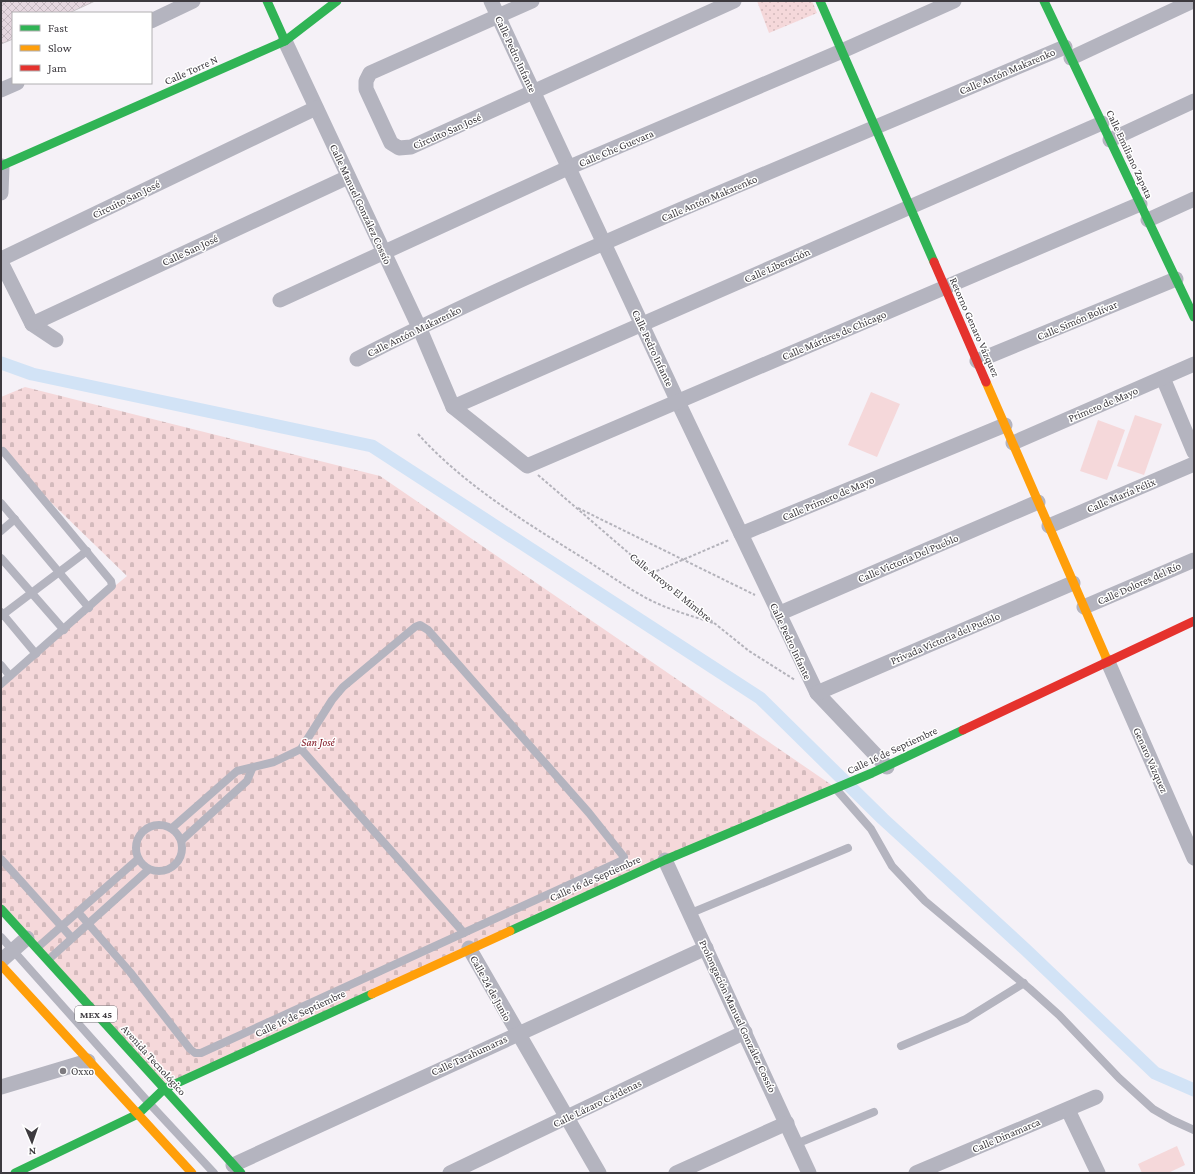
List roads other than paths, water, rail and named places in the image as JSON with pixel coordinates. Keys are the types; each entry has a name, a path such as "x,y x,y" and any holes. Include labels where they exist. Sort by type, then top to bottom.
{"main road":[{"name":"Calle Manuel González Cossío","path":"267,1 285,41"},
{"name":"Calle Torre N","path":"2,166 285,41 337,1"},
{"name":"Retorno Genaro Vázquez","path":"820,1 1108,662"},
{"name":"Calle Emiliano Zapata","path":"1044,1 1176,279 1189,293 1194,317"},
{"name":"Calle 16 de Septiembre","path":"15,1173 138,1114 164,1089 469,948 665,860 887,767 1194,622"},
{"name":"Avenida Tecnológico","path":"1,909 237,1169"},
{"path":"1,965 192,1173"}],"street":[{"path":"152,21 193,1"},
{"name":"Calle Pedro Infante","path":"491,1 816,694"},
{"name":"Circuito San José","path":"532,1 370,73 366,81 366,89 389,141 399,148 411,147 734,1"},
{"name":"Calle Che Guevara","path":"280,300 570,168 954,1"},
{"name":"Calle Antón Makarenko","path":"357,359 419,327 604,243 875,126 1068,52 1193,1"},
{"name":"Calle Manuel González Cossío","path":"285,41 419,327 453,408"},
{"path":"1,90 14,84"},
{"path":"1110,140 1194,101"},
{"name":"Circuito San José","path":"1,259 316,108"},
{"name":"Calle Liberación","path":"453,408 1102,123"},
{"path":"1,193 2,166"},
{"name":"Calle San José","path":"32,324 348,177"},
{"path":"1148,220 1194,199"},
{"name":"Calle Mártires de Chicago","path":"453,408 527,466 1140,204"},
{"path":"1,262 32,324 56,340"},
{"name":"Calle Simón Bolívar","path":"977,361 1176,279"},
{"name":"Primero de Mayo","path":"1012,443 1194,364"},
{"path":"1162,378 1194,452"},
{"name":"Calle Primero de Mayo","path":"741,534 1005,425"},
{"name":"Calle María Félix","path":"1049,526 1194,464"},
{"name":"Calle Victoria Del Pueblo","path":"776,609 1038,502"},
{"name":"Calle Dolores del Río","path":"1084,607 1194,560"},
{"name":"Privada Victoria del Pueblo","path":"816,694 1073,583"},
{"name":"Genaro Vázquez","path":"1108,662 1194,858"},
{"path":"816,694 887,767"},
{"name":"Prolongación Manuel González Cossío","path":"665,860 809,1173"},
{"path":"1,961 13,950 32,943"},
{"name":"Calle 24 de Junio","path":"469,948 517,1034 599,1173"},
{"name":"Calle Tarahumaras","path":"237,1169 517,1034 706,948"},
{"name":"Calle Lázaro Cárdenas","path":"450,1173 745,1032"},
{"path":"1,1087 88,1061"},
{"name":"Calle Dinamarca","path":"916,1173 1096,1097"},
{"path":"1068,1110 1098,1173"},
{"path":"676,1173 787,1123"}],"lane":[{"path":"1,684 90,608 112,586 111,581 3,451"},
{"path":"1,503 90,608"},
{"path":"1,531 15,519"},
{"path":"36,654 2,614 87,552"},
{"path":"1,558 30,594 64,630"},
{"path":"78,912 130,972 190,1049 198,1054 204,1053 621,861 624,857 623,854 428,630 422,626 415,628 343,687 332,700 301,749 289,756 252,768 237,771 172,828"},
{"path":"1,665 10,676"},
{"path":"301,749 464,933"},
{"path":"182,840 247,781 252,768"},
{"path":"836,788 871,829 892,866 903,879 947,922 1024,983 1059,1015 1119,1078 1154,1108 1172,1120 1194,1130"},
{"path":"162,825 172,828 182,840 183,850 180,859 175,866 162,872 148,870 138,859 135,849 137,839 143,831 152,826 162,825"},
{"path":"691,914 848,848"},
{"path":"1,859 72,938"},
{"path":"32,943 61,926 138,859"},
{"path":"48,961 148,870"},
{"path":"1,937 149,1103 214,1173"},
{"path":"901,1046 966,1019 1024,983"},
{"path":"796,1144 874,1112"}],"waterway":[{"path":"1,363 32,374 372,446 760,698 883,819 1026,950 1155,1073 1194,1090"}],"place":[{"name":"Oxxo","path":"63,1071"}],"park label":[{"name":"San José","path":"318,742"}]}
